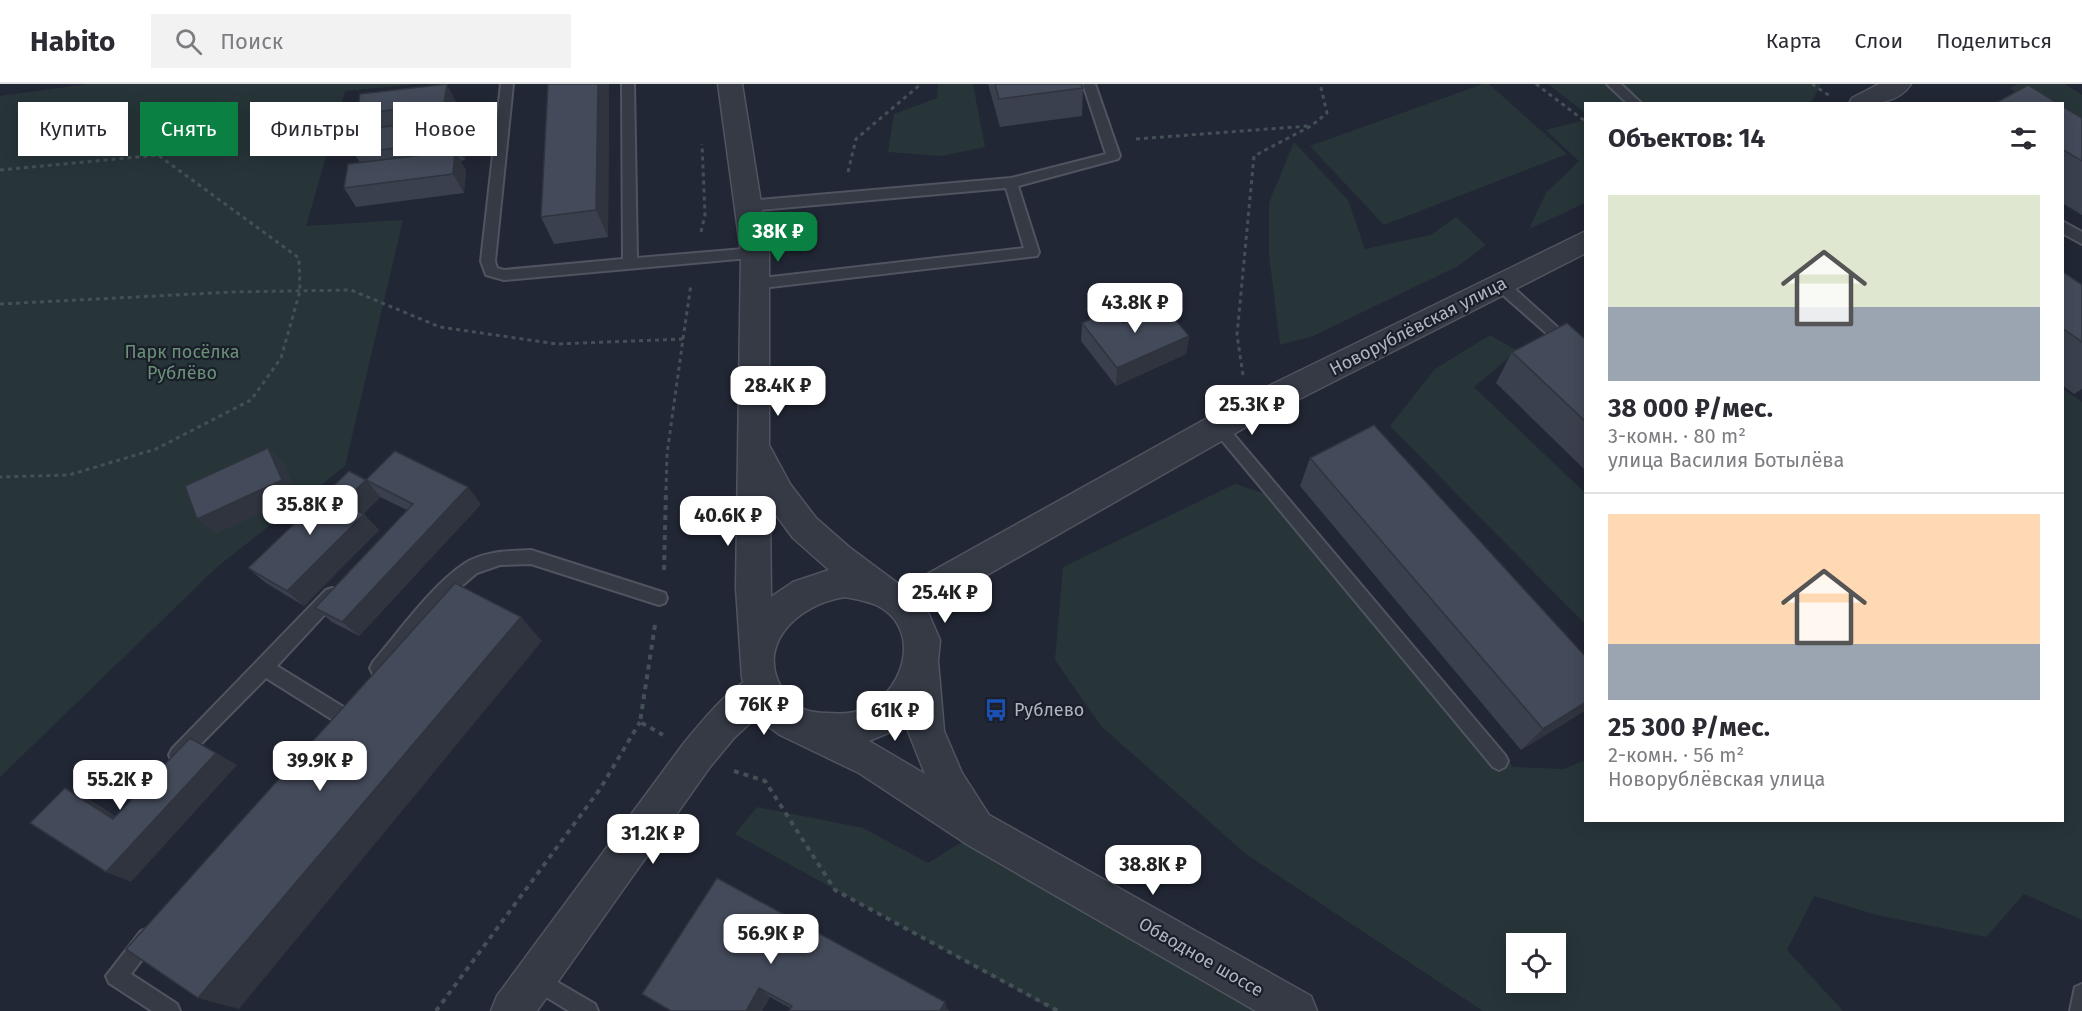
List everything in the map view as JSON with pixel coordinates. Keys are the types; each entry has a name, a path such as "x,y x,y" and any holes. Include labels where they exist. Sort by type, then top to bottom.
{"street":[{"path":"730,84 755,253 753,588 758,646 756,668 760,689 772,707 789,722 811,730 835,733 860,729 883,719 902,703 915,684 922,663 923,641 917,621 896,598 836,559 792,515 767,477 754,444"},
{"path":"1871,102 1899,84"},
{"name":"Новорублёвская улица","path":"896,598 1249,410 1500,284 1583,246"},
{"path":"758,646 767,626 781,608 800,594 822,585 845,582 867,584 896,598"},
{"name":"Обводное шоссе","path":"922,663 926,731 948,785 981,832"},
{"path":"512,1011 697,755 721,726 760,689"},
{"name":"Обводное шоссе","path":"811,730 872,761 981,832 1296,1011"}],"lane":[{"path":"507,84 488,261 491,271 504,275 755,253"},
{"path":"628,84 630,264"},
{"path":"747,206 1011,183 1113,156 1089,84"},
{"path":"1613,84 1634,102"},
{"path":"754,284 1032,252 1011,183"},
{"path":"2064,227 2082,239"},
{"path":"1500,284 1584,360"},
{"path":"1219,426 1499,761"},
{"path":"369,680 451,585 471,567 500,558 531,556 659,598"},
{"path":"164,769 345,582"},
{"path":"264,668 339,714"},
{"path":"324,732 354,697"},
{"path":"162,922 116,976 170,1011"},
{"path":"536,979 588,1011"},
{"path":"2079,1011 2082,994"}],"path":[{"path":"839,198 845,186 856,139 921,84"},
{"path":"1249,410 1236,334 1254,156 1311,126 1327,112 1320,84"},
{"path":"1536,84 1584,120"},
{"path":"1812,84 1834,99"},
{"path":"1108,141 1311,126"},
{"path":"682,339 695,258 705,215 702,143"},
{"path":"0,170 158,155 299,258 300,291 281,358 251,400 156,449 134,456 69,475 0,477"},
{"path":"436,1011 600,789 640,722"}],"green space":[{"name":"Парк посёлка Рублёво","path":"87,84 419,84 345,91 342,102 250,102 250,156 326,156 306,226 403,220 345,466 217,567 0,777 0,96"},
{"path":"938,84 973,84 985,147 941,156 888,152 894,114 937,98"},
{"path":"1483,84 1489,84 1567,154 1384,225 1310,146"},
{"path":"1548,84 1821,84 1812,102 1584,102 1584,112"},
{"path":"2018,84 2065,84 2082,95 2082,138 2064,129 2064,102 2026,102 2010,88"},
{"path":"1584,120 1584,203 1529,229 1546,193 1579,161 1546,130"},
{"path":"1294,142 1348,200 1365,249 1431,235 1456,217 1486,245 1458,266 1313,336 1280,345 1269,254 1269,203"},
{"path":"1490,335 1517,351 1474,387 1584,492 1584,623 1390,426 1435,369"},
{"path":"2064,390 2082,402 2082,920 2024,894 1986,937 1877,915 1814,896 1787,950 1843,1011 1483,1011 1246,854 1101,726 1055,660 1063,567 1235,484 1290,502 1513,767 1564,769 1584,760 1584,822 2064,822"},
{"path":"757,807 863,828 928,863 965,840 1003,865 1265,1011 1055,1011 735,834"}],"building":[{"path":"447,84 444,102 393,102 393,110 381,111 381,102 359,102 360,94"},
{"path":"548,84 598,84 596,210 541,217"},
{"path":"995,84 1081,84 1083,88 999,99"},
{"path":"2028,85 2056,102 1998,102"},
{"path":"2064,107 2082,118 2082,161 2064,150"},
{"path":"393,126 393,148 381,150 381,127"},
{"path":"414,156 455,156 453,174 344,188 348,164"},
{"path":"2064,272 2082,285 2082,342 2064,329"},
{"path":"1163,305 1189,336 1117,368 1082,323 1112,310 1123,323"},
{"path":"1567,323 1584,338 1584,420 1512,352"},
{"path":"1374,425 1584,655 1584,703 1543,729 1310,458"},
{"path":"268,448 282,480 197,519 185,486"},
{"path":"395,451 468,487 342,622 315,608 413,504 366,480"},
{"path":"349,471 366,480 342,503 364,514 287,591 248,568"},
{"path":"455,583 521,617 198,998 126,949"},
{"path":"190,738 216,753 106,872 30,823 65,788 113,819"},
{"path":"717,878 945,1002 940,1011 789,1011 792,1006 759,988 746,1011 671,1011 642,994"}],"place":[{"name":"Рублево","path":"996,710"}]}
